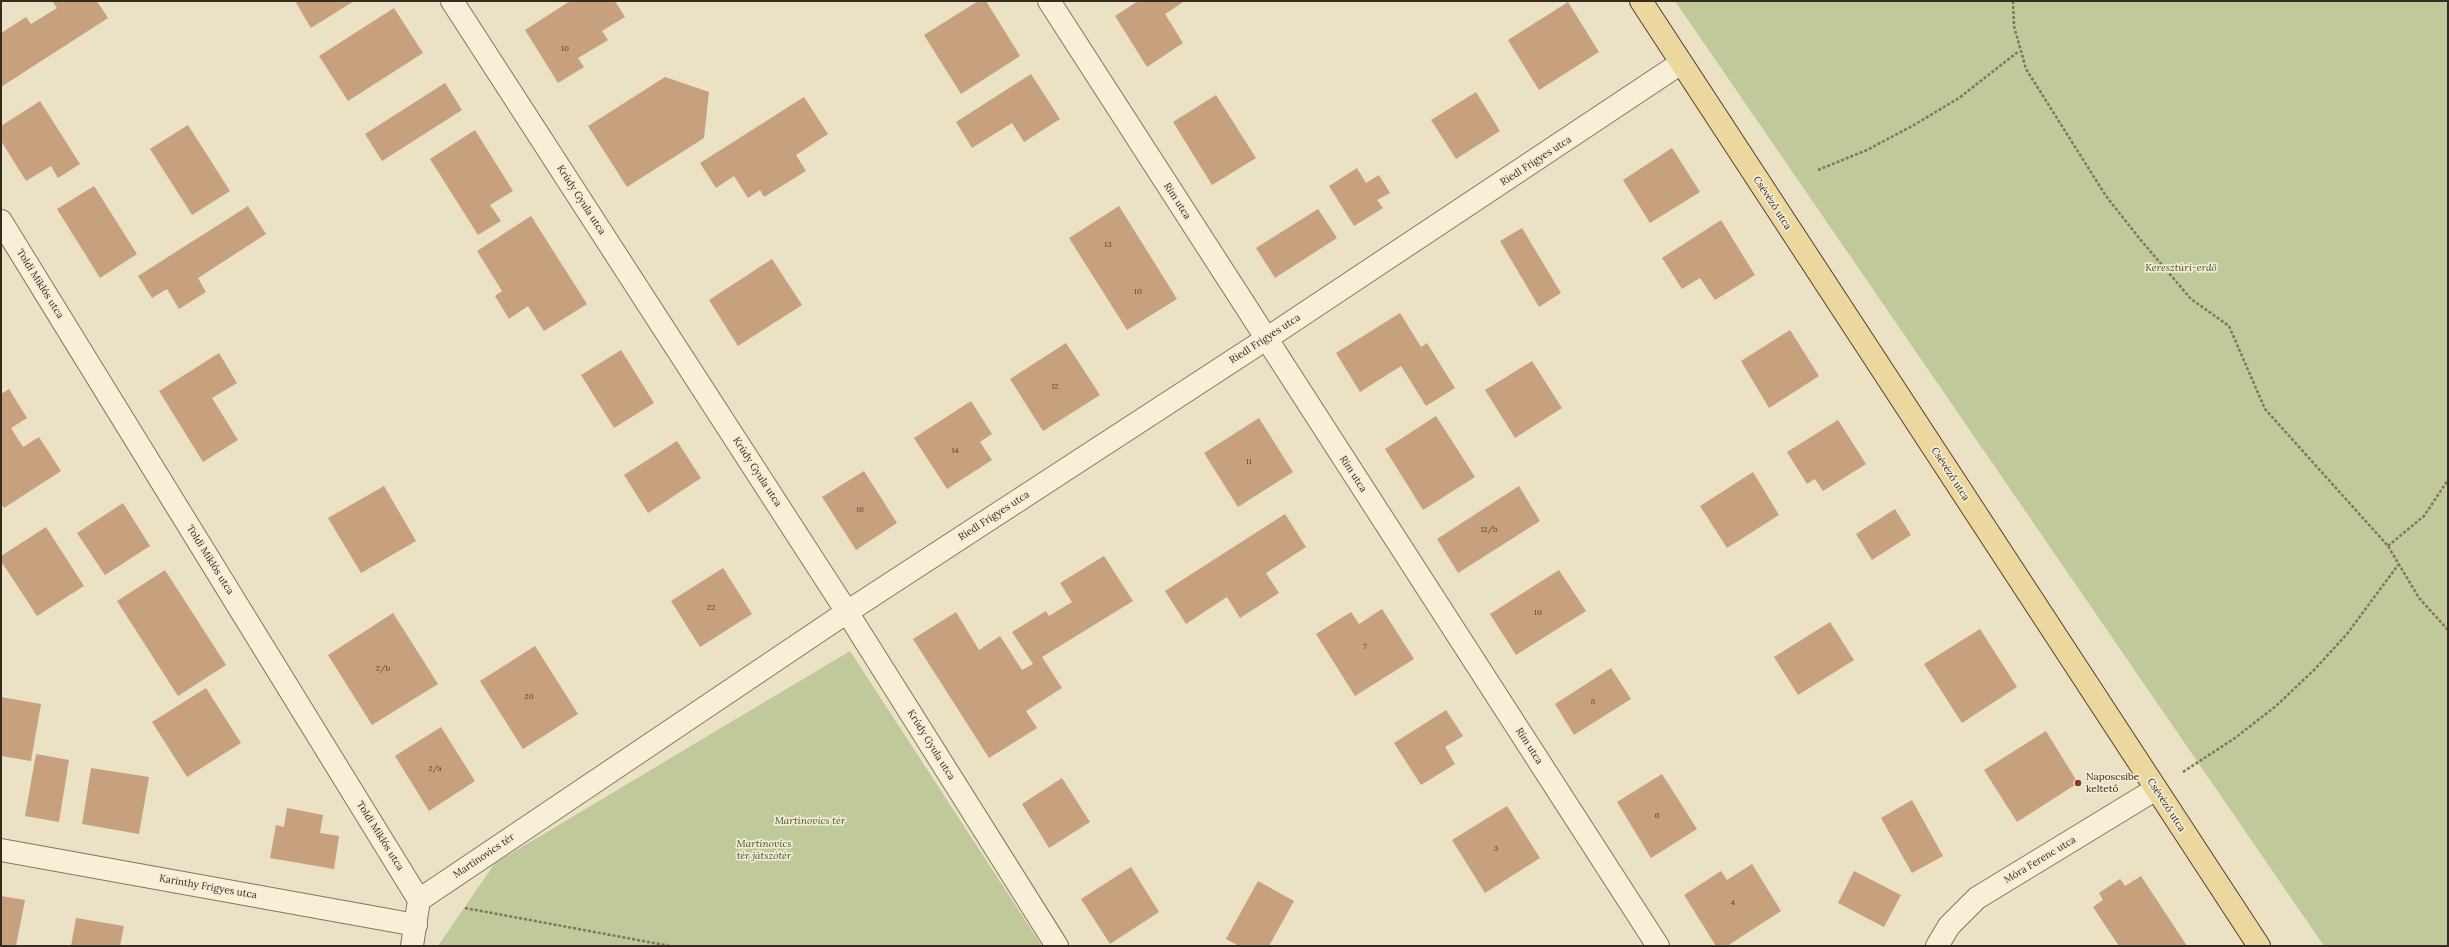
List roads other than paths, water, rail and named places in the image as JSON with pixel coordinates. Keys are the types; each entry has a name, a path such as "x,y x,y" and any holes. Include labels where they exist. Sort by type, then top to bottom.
{"main road":[{"name":"Csévéző utca","path":"1641,1 2259,946"}],"street":[{"name":"Krúdy Gyula utca","path":"452,1 847,612 1057,946"},
{"name":"Rím utca","path":"1048,1 1658,946"},
{"name":"Riedl Frigyes utca","path":"847,612 1266,339 1681,63"},
{"name":"Toldi Miklós utca","path":"1,221 419,900"},
{"name":"Martinovics tér","path":"419,900 847,612"},
{"name":"Móra Ferenc utca","path":"1937,946 1949,926 1977,898 2156,789"},
{"name":"Karinthy Frigyes utca","path":"1,850 416,925"},
{"path":"412,946 419,900"}],"place":[{"name":"Naposcsibe keltető","path":"2078,783"}],"park label":[{"name":"Keresztúri-erdő","path":"2181,268"},
{"name":"Martinovics tér játszótér","path":"764,850"}]}
